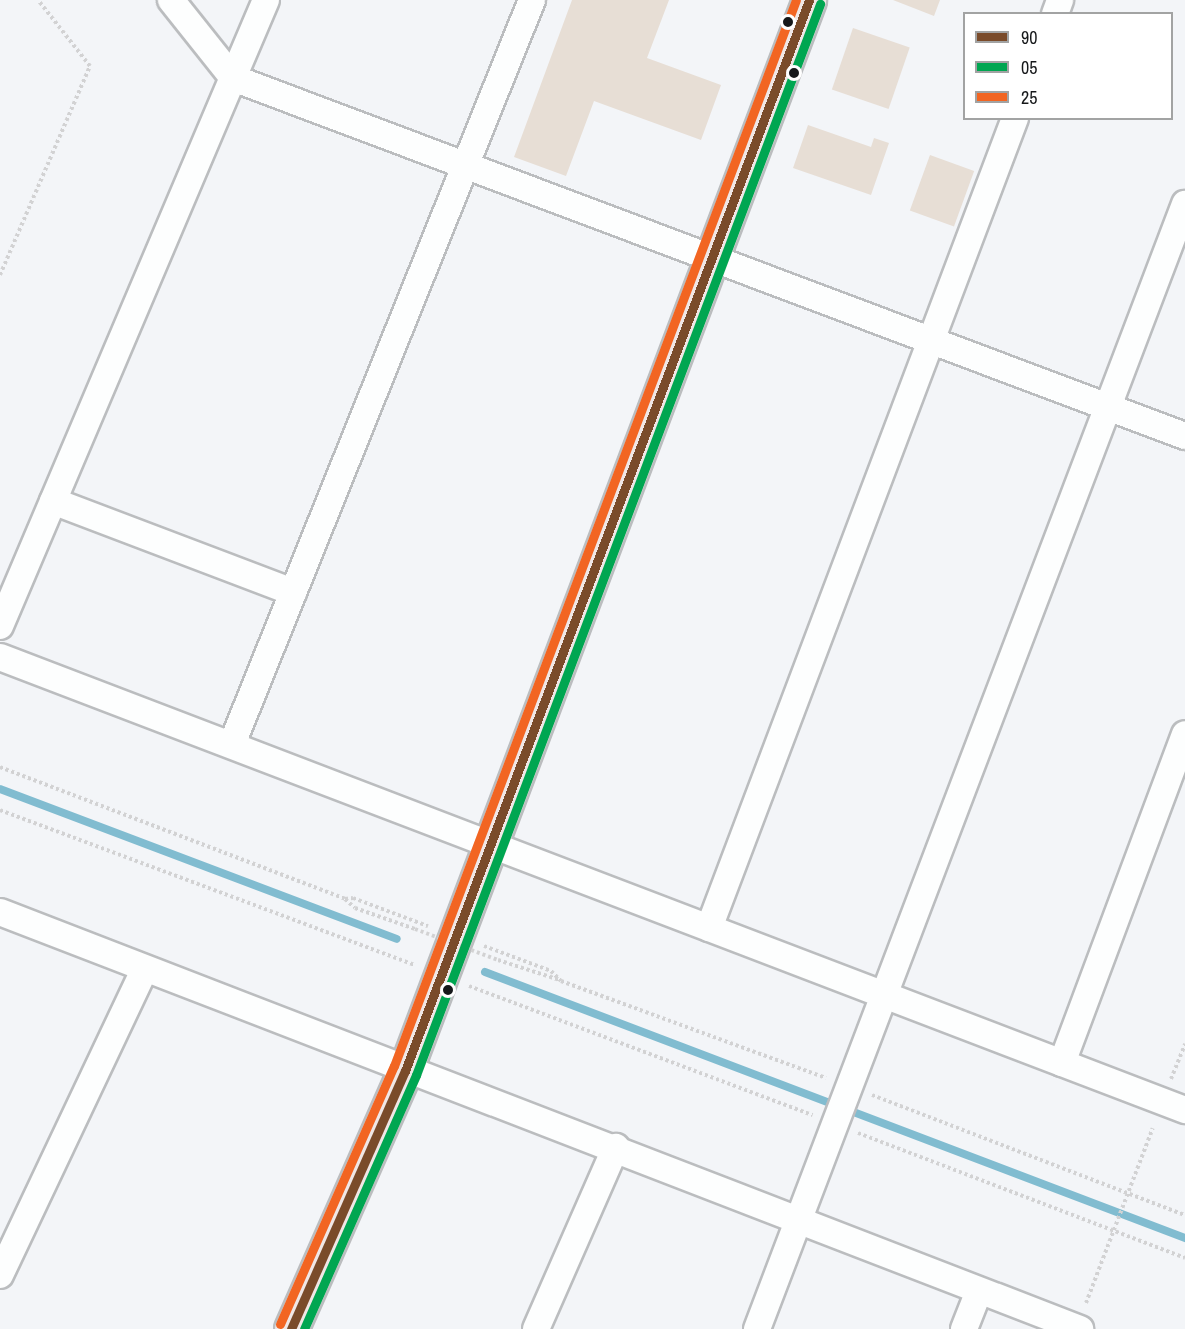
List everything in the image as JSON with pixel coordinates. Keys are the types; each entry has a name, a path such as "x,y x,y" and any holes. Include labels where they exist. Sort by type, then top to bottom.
{"main road":[{"path":"291,1329 405,1071 493,843 809,0"}],"street":[{"path":"171,0 232,78 1185,436"},
{"path":"0,626 266,0"},
{"path":"232,744 532,0"},
{"path":"709,928 1014,120"},
{"path":"757,1329 834,1121 849,1089 882,995 1185,204"},
{"path":"53,501 293,592"},
{"path":"0,657 493,843 1185,1110"},
{"path":"1062,1063 1185,734"},
{"path":"0,912 405,1071 616,1147 796,1222 1080,1329"},
{"path":"0,1275 144,970"},
{"path":"536,1329 616,1147"},
{"path":"964,1329 979,1291"}],"path":[{"path":"0,276 90,66 38,0"},
{"path":"0,767 345,899 355,908 545,978 561,981 1185,1215"},
{"path":"0,810 418,966"},
{"path":"345,899 353,898 435,928"},
{"path":"481,945 551,971 561,981"},
{"path":"463,983 834,1121 1185,1258"},
{"path":"1171,1080 1185,1044"},
{"path":"1086,1303 1153,1128"}],"building":[{"path":"572,0 669,0 647,58 721,85 701,140 594,101 566,176 514,157"},
{"path":"893,0 940,0 934,16"},
{"path":"853,28 910,48 889,109 832,89"},
{"path":"808,125 871,147 874,138 889,143 871,195 793,168"},
{"path":"930,155 974,171 954,227 910,210"}],"waterway":[{"path":"0,789 397,939"},
{"path":"485,972 1185,1238"}],"transit line":[{"name":"25","path":"280,1324 394,1066 796,0"},
{"name":"90","path":"291,1329 405,1071 809,0"},
{"name":"05","path":"304,1329 416,1075 820,4"}]}
